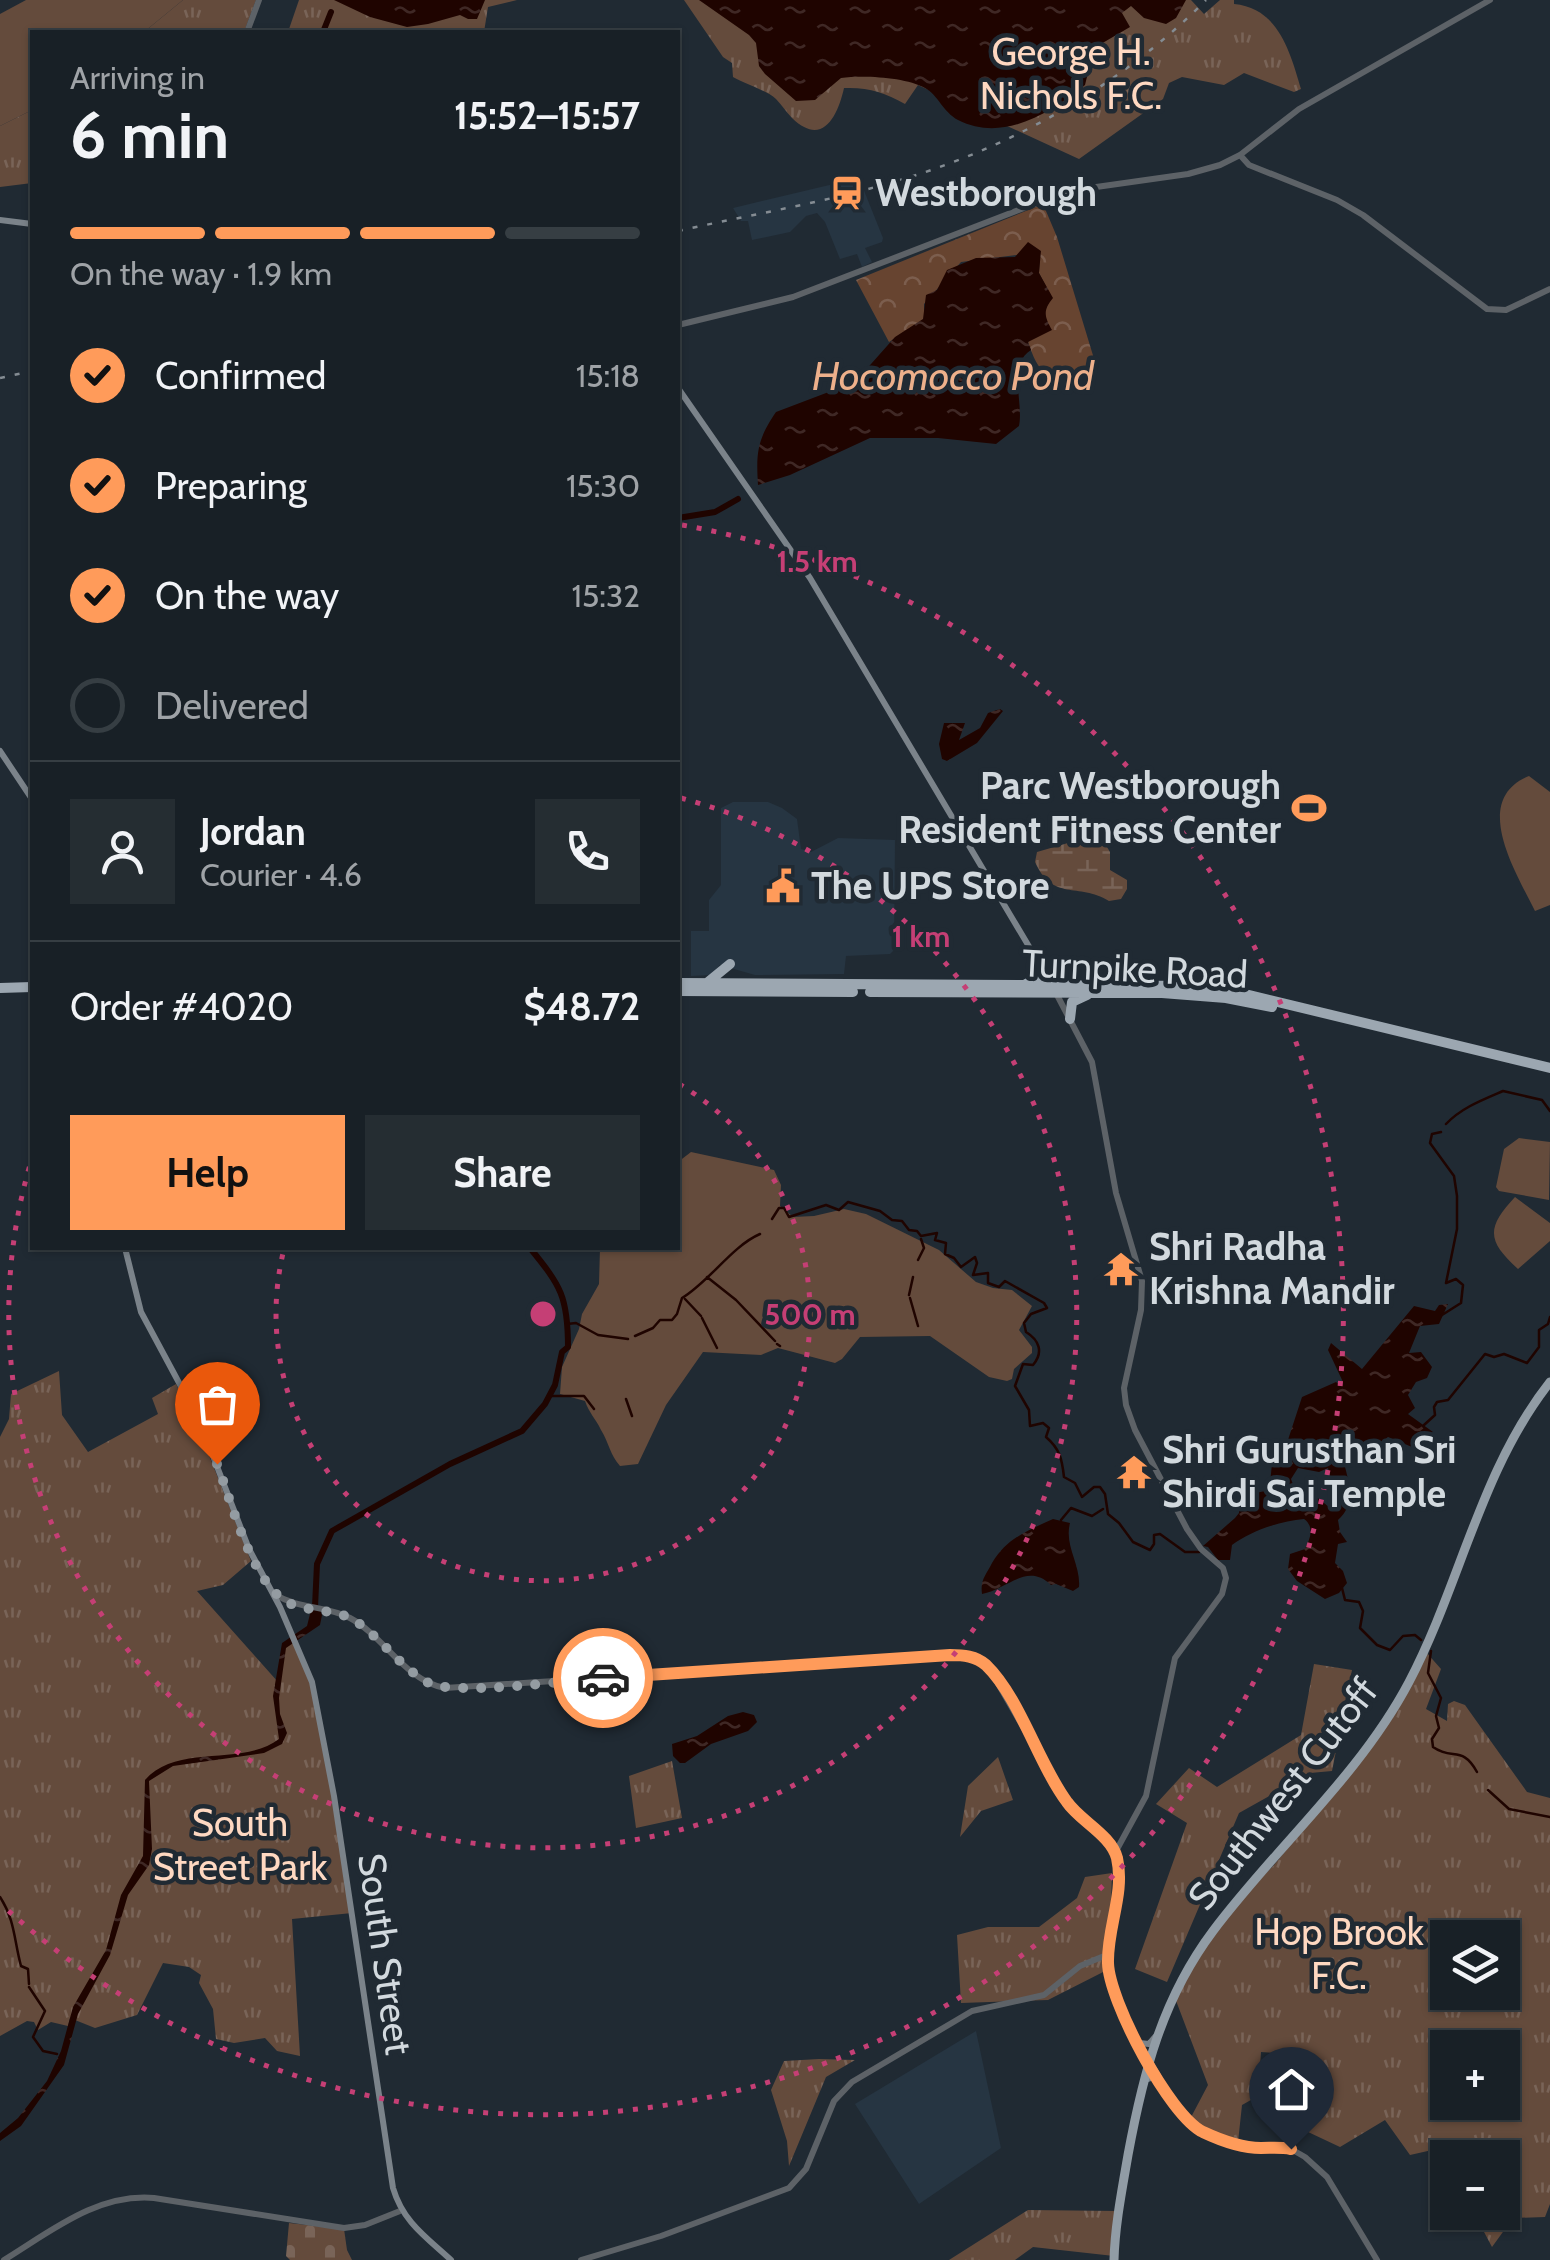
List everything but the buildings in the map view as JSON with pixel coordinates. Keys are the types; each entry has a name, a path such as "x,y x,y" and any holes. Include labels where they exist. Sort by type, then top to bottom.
{"highway":[{"path":"706,983 730,964"},
{"path":"1026,984 1036,979 1040,967"},
{"name":"Turnpike Road","path":"680,987 706,983 1026,984 1095,993 1203,996 1290,1008"},
{"name":"Turnpike Road","path":"680,987 1199,986 1290,1008"},
{"path":"0,991 30,990"},
{"path":"1070,1019 1074,1000 1095,993"},
{"path":"1290,1008 1550,1071"}],"main road":[{"path":"0,220 30,224"},
{"path":"680,391 807,574 1053,989"},
{"path":"0,751 30,796"},
{"name":"South Street","path":"125,1250 141,1312 199,1420 251,1553 273,1594 283,1604 312,1682 324,1732 390,2175 400,2211"},
{"name":"Southwest Cutoff","path":"1114,2260 1118,2211 1142,2085 1156,2036 1178,1987 1202,1947 1360,1754 1398,1700 1424,1649 1495,1471 1526,1414 1550,1382"},
{"path":"1139,2043 1149,2044 1156,2036"},
{"path":"1142,2085 1149,2077 1158,2080"},
{"path":"400,2211 426,2240 452,2260"}],"street":[{"path":"248,30 259,0"},
{"path":"680,324 793,298 1068,191 1188,174 1240,156 1299,109 1490,0"},
{"path":"1240,156 1248,165 1337,200 1364,215 1481,306 1493,311 1510,308 1550,289"},
{"path":"1053,989 1092,1062 1116,1193 1142,1281 1141,1310 1124,1388 1126,1405 1135,1430 1187,1528 1201,1549 1223,1568 1226,1578 1222,1594 1176,1658 1146,1796 1116,1852 1120,1887 1108,1954 1114,1994 1158,2080 1181,2115 1204,2132 1248,2147 1291,2149 1306,2157 1327,2177 1377,2260"},
{"path":"283,1604 354,1620 418,1676 444,1688 950,1655 973,1657 997,1679 1067,1803 1116,1852"},
{"path":"582,2260 661,2236 789,2188 806,2169 834,2102 852,2082 972,2010 1044,1995 1080,1966 1108,1954"},
{"path":"4,2260 67,2220 122,2199 154,2198 344,2228 365,2225 400,2211"}],"shaded area":[{"path":"859,178 883,238 882,242 865,248 872,262 862,267 857,254 840,259 825,222 817,213 806,216 790,232 752,240 748,221 741,221 733,208"},
{"path":"733,802 768,802 782,808 797,819 801,849 811,852 838,838 895,840 894,950 890,954 846,956 844,974 755,975 720,965 711,975 691,976 691,931 709,931 709,900 721,885 721,808"},
{"path":"976,2031 1001,2148 919,2204 855,2104"}],"green space":[{"path":"26,0 183,0 146,30 30,30 30,111 0,126 0,14"},
{"path":"183,0 256,0 245,30 146,30"},
{"path":"299,0 517,0 488,7 484,30 289,30"},
{"name":"George H. Nichols F.C.","path":"684,0 1191,0 1204,14 1220,0 1234,0 1234,4 1249,7 1272,23 1287,46 1301,89 1294,92 1244,73 1224,85 1182,77 1169,83 1163,99 1079,159 918,85 905,104 876,91 844,88 833,117 820,129 812,130 792,118 772,96 733,77 732,63 723,57"},
{"path":"30,111 30,183 0,187 0,126"},
{"path":"1043,204 1095,362 1052,384 1051,377 1036,361 1028,342 1052,298 1039,273 1040,252 961,262 924,304 924,319 889,342 856,280"},
{"path":"1529,776 1550,792 1550,905 1535,911 1509,857 1500,819 1502,802 1512,787"},
{"path":"1099,834 1110,852 1110,870 1127,880 1121,899 1109,901 1058,887 1035,862 1037,852"},
{"path":"1519,1138 1550,1142 1549,1200 1499,1191 1496,1187 1504,1149"},
{"path":"691,1152 774,1170 781,1185 780,1206 793,1217 844,1209 866,1214 939,1250 976,1282 1012,1290 1032,1306 1019,1330 1032,1353 1007,1381 989,1377 930,1336 860,1337 835,1363 778,1348 761,1355 703,1352 666,1405 638,1464 620,1466 585,1401 560,1394 562,1367 582,1314 599,1284 600,1250 680,1250 680,1160"},
{"path":"1515,1197 1550,1223 1550,1241 1518,1269 1500,1250 1494,1234 1499,1217"},
{"name":"South Street Park","path":"59,1371 62,1415 88,1452 158,1414 152,1398 176,1384 197,1425 251,1561 223,1585 197,1591 278,1682 285,1645 294,1637 312,1682 352,1913 292,1919 300,2056 277,2051 265,2038 234,2043 216,2039 213,2009 199,1983 201,1975 189,1967 163,1963 137,2015 95,2028 70,2018 68,2026 51,2022 38,2030 34,2022 27,2021 0,2036 0,1437 9,1419 11,1394"},
{"name":"Hop Brook F.C.","path":"1426,1652 1441,1669 1426,1709 1447,1721 1448,1704 1454,1701 1465,1705 1527,1792 1550,1798 1550,2204 1545,2217 1520,2218 1520,2140 1430,2140 1430,2150 1410,2155 1385,2120 1340,2147 1306,2131 1318,2104 1307,2100 1316,2070 1312,2059 1304,2055 1291,2085 1275,2080 1276,2053 1261,2052 1258,2096 1242,2105 1238,2142 1189,2121 1208,2085 1175,1998 1186,1975 1236,1903 1274,1865 1376,1740"},
{"name":"Hop Brook F.C.","path":"1314,1664 1352,1670 1332,1771 1310,1773 1239,1813 1167,1982 1135,1969 1187,1823 1156,1804 1189,1768 1217,1787 1301,1735"},
{"path":"998,1757 1013,1800 981,1811 960,1837 968,1786"},
{"path":"672,1761 682,1818 636,1828 629,1776"},
{"path":"1112,1873 1109,1969 1048,2000 961,2003 957,1935 988,1927 1039,1927 1077,1898 1085,1877"},
{"path":"855,2060 826,2077 789,2166 787,2141 771,2090 784,2061"},
{"path":"1028,2210 1118,2211 1114,2256 1033,2247 1015,2260 949,2260"},
{"path":"289,2223 344,2229 352,2260 290,2260 286,2256"},
{"name":"Hop Brook F.C.","path":"1483,2230 1504,2230 1492,2247"}],"water":[{"path":"334,0 485,0 477,19 460,15 407,27 370,17"},
{"path":"699,0 1186,0 1176,18 1166,24 1144,18 1131,6 1122,13 1130,27 1094,48 1085,85 1057,106 1025,122 992,128 958,120 925,88 895,79 841,78 815,100 796,101 759,66 756,43 749,35"},
{"name":"Hocomocco Pond","path":"1028,242 1041,251 1039,273 1053,298 1046,313 1052,330 1028,342 1031,350 1020,365 1019,426 996,444 938,438 870,438 790,475 758,485 759,447 776,412 855,382 895,337 923,319 926,295 937,290 947,270 976,258 1015,257"},
{"path":"1003,711 977,743 947,761 942,759 939,744 944,723 965,723 959,740 980,728 988,713"},
{"path":"1448,1304 1439,1324 1420,1326 1409,1353 1421,1352 1432,1367 1427,1378 1416,1382 1408,1395 1415,1408 1408,1414 1433,1432 1416,1437 1418,1444 1412,1447 1388,1437 1371,1450 1341,1450 1350,1496 1338,1520 1347,1542 1338,1544 1335,1563 1347,1583 1339,1593 1325,1599 1297,1581 1288,1569 1290,1554 1305,1549 1310,1537 1310,1526 1304,1519 1248,1535 1232,1545 1230,1560 1218,1560 1203,1546 1235,1518 1239,1502 1246,1495 1265,1491 1270,1484 1272,1463 1285,1449 1302,1397 1343,1382 1328,1350 1331,1343 1362,1369 1414,1306 1435,1311 1439,1305","holes":["1298,1468 1319,1472 1328,1468 1335,1506 1329,1507 1314,1495 1297,1495 1291,1479"]},
{"path":"1053,1519 1070,1523 1069,1539 1079,1587 1073,1591 1025,1576 982,1594 984,1578 1004,1547"},
{"path":"313,1602 317,1602 322,1615 320,1625 286,1648 279,1698 287,1733 282,1744 264,1753 173,1766 149,1781 149,1865 128,1895 110,1955 78,2014 64,2065 21,2126 0,2141 0,2133 18,2118 47,2081 61,2051 73,2007 106,1950 121,1895 143,1856 145,1780 174,1762 247,1752 279,1739 273,1696 282,1643 307,1626"},
{"path":"743,1712 754,1715 757,1722 748,1731 711,1744 685,1763 673,1756 672,1744"}],"waterway":[{"path":"324,30 331,12"},
{"path":"680,518 715,512 738,499"},
{"path":"1446,1124 1465,1109 1503,1091 1542,1100 1550,1111"},
{"path":"1441,1132 1432,1134 1430,1143 1454,1176 1457,1196 1457,1229 1446,1283 1456,1279 1463,1285 1461,1303 1442,1315"},
{"path":"772,1219 779,1208 784,1208 789,1217 826,1205 839,1210 848,1202 880,1211 921,1236 937,1233 935,1240 946,1243 945,1254 961,1267 975,1257 973,1275 988,1273 988,1283 999,1287 1005,1281 1044,1303 1047,1308 1031,1314 1024,1323 1039,1351 1033,1365 1023,1364 1015,1386 1029,1410 1030,1426 1043,1423 1049,1428 1046,1437 1060,1455 1064,1477 1075,1483 1082,1497 1100,1487 1108,1514 1133,1542 1150,1550 1154,1535 1160,1534 1185,1552 1199,1552"},
{"path":"635,1336 660,1320 672,1320 682,1298 760,1234"},
{"path":"918,1260 924,1248 921,1239"},
{"path":"315,1607 317,1564 332,1531 450,1464 522,1431 545,1404 555,1385 562,1352 568,1347 566,1316 556,1283 532,1250"},
{"path":"707,1277 736,1300 775,1341"},
{"path":"909,1295 913,1277"},
{"path":"910,1298 918,1326"},
{"path":"685,1299 701,1316"},
{"path":"1424,1425 1435,1415 1437,1402 1448,1400 1485,1354 1504,1354 1527,1363 1539,1347 1539,1330 1550,1317"},
{"path":"702,1318 717,1348"},
{"path":"567,1324 576,1323 598,1335 628,1339"},
{"path":"549,1396 584,1396 594,1409"},
{"path":"626,1399 632,1416"},
{"path":"1061,1520 1071,1508 1092,1516 1103,1509"},
{"path":"1342,1588 1345,1600 1359,1602 1363,1611 1360,1628 1377,1645 1390,1650 1403,1636 1415,1635 1421,1640"},
{"path":"1431,1651 1428,1673 1441,1698 1433,1747 1462,1756 1477,1772"},
{"path":"1488,1790 1509,1809 1550,1817"},
{"path":"0,1897 11,1922 21,1966 28,1969 29,1984"},
{"path":"29,1987 45,2011 33,2037 43,2051 57,2054"}],"railway":[{"path":"680,231 866,189 979,152 1021,133 1100,87 1138,60 1206,0"},
{"path":"0,378 30,371"}],"way so far":[{"path":"217,1464 251,1553 273,1594 300,1607 330,1610 348,1617 426,1682 453,1688 603,1678"}],"place":[{"name":"Westborough","path":"847,193"},
{"name":"Parc Westborough Resident Fitness Center","path":"1309,808"},
{"name":"The UPS Store","path":"783,886"},
{"name":"Shri Radha Krishna Mandir","path":"1121,1269"},
{"name":"Shri Gurusthan Sri Shirdi Sai Temple","path":"1134,1472"}],"route":[{"path":"603,1678 950,1655 978,1659 1007,1696 1067,1803 1116,1852 1120,1887 1108,1954 1109,1974 1126,2020 1158,2080 1181,2115 1204,2132 1248,2147 1291,2149"}]}
